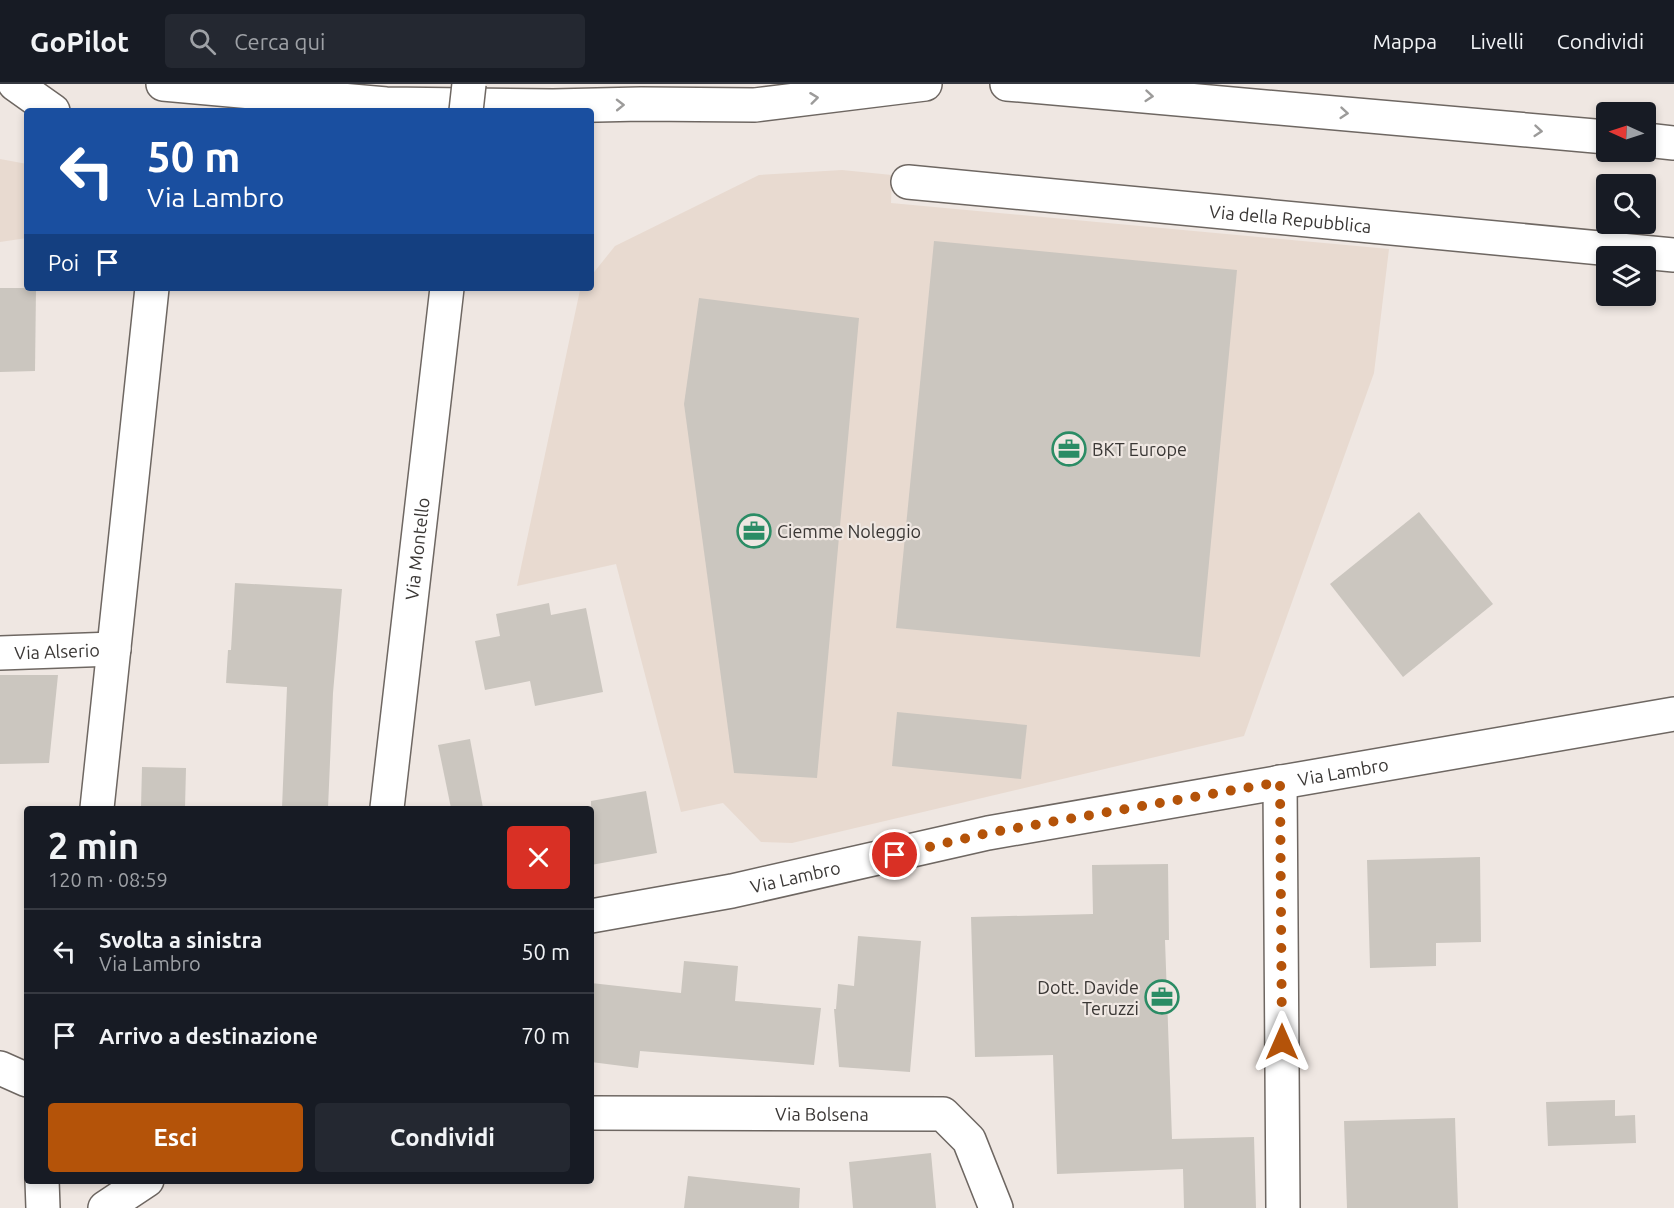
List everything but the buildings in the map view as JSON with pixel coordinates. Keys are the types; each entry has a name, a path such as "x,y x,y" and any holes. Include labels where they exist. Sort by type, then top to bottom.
{"main road":[{"path":"15,84 48,108"},
{"path":"163,84 341,106 386,104 755,105 925,84"},
{"path":"466,108 469,84"},
{"path":"1007,84 1596,136"},
{"path":"1656,141 1674,142"},
{"name":"Via della Repubblica","path":"908,182 1674,255"},
{"path":"97,806 152,291"},
{"name":"Via Montello","path":"387,806 447,291"},
{"name":"Via Alserio","path":"0,653 114,649"},
{"name":"Via Lambro","path":"594,915 732,891 988,833 1674,714"},
{"path":"1280,782 1283,1208"},
{"name":"Via Bolsena","path":"594,1113 943,1114 969,1140 996,1208"},
{"path":"42,1184 43,1208"},
{"path":"105,1208 141,1184"}],"shaded area":[{"path":"0,159 24,163 24,238 0,242"},
{"path":"842,170 892,175 891,203 1389,249 1374,373 1244,736 792,843 761,842 723,803 681,812 616,564 517,586 580,291 594,291 594,272 615,246 759,175"}],"place":[{"name":"BKT Europe","path":"1069,449"},
{"name":"Ciemme Noleggio","path":"754,531"},
{"name":"Dott. Davide Teruzzi","path":"1162,997"}],"route":[{"path":"895,855 988,833 1280,782 1282,1042"}]}
